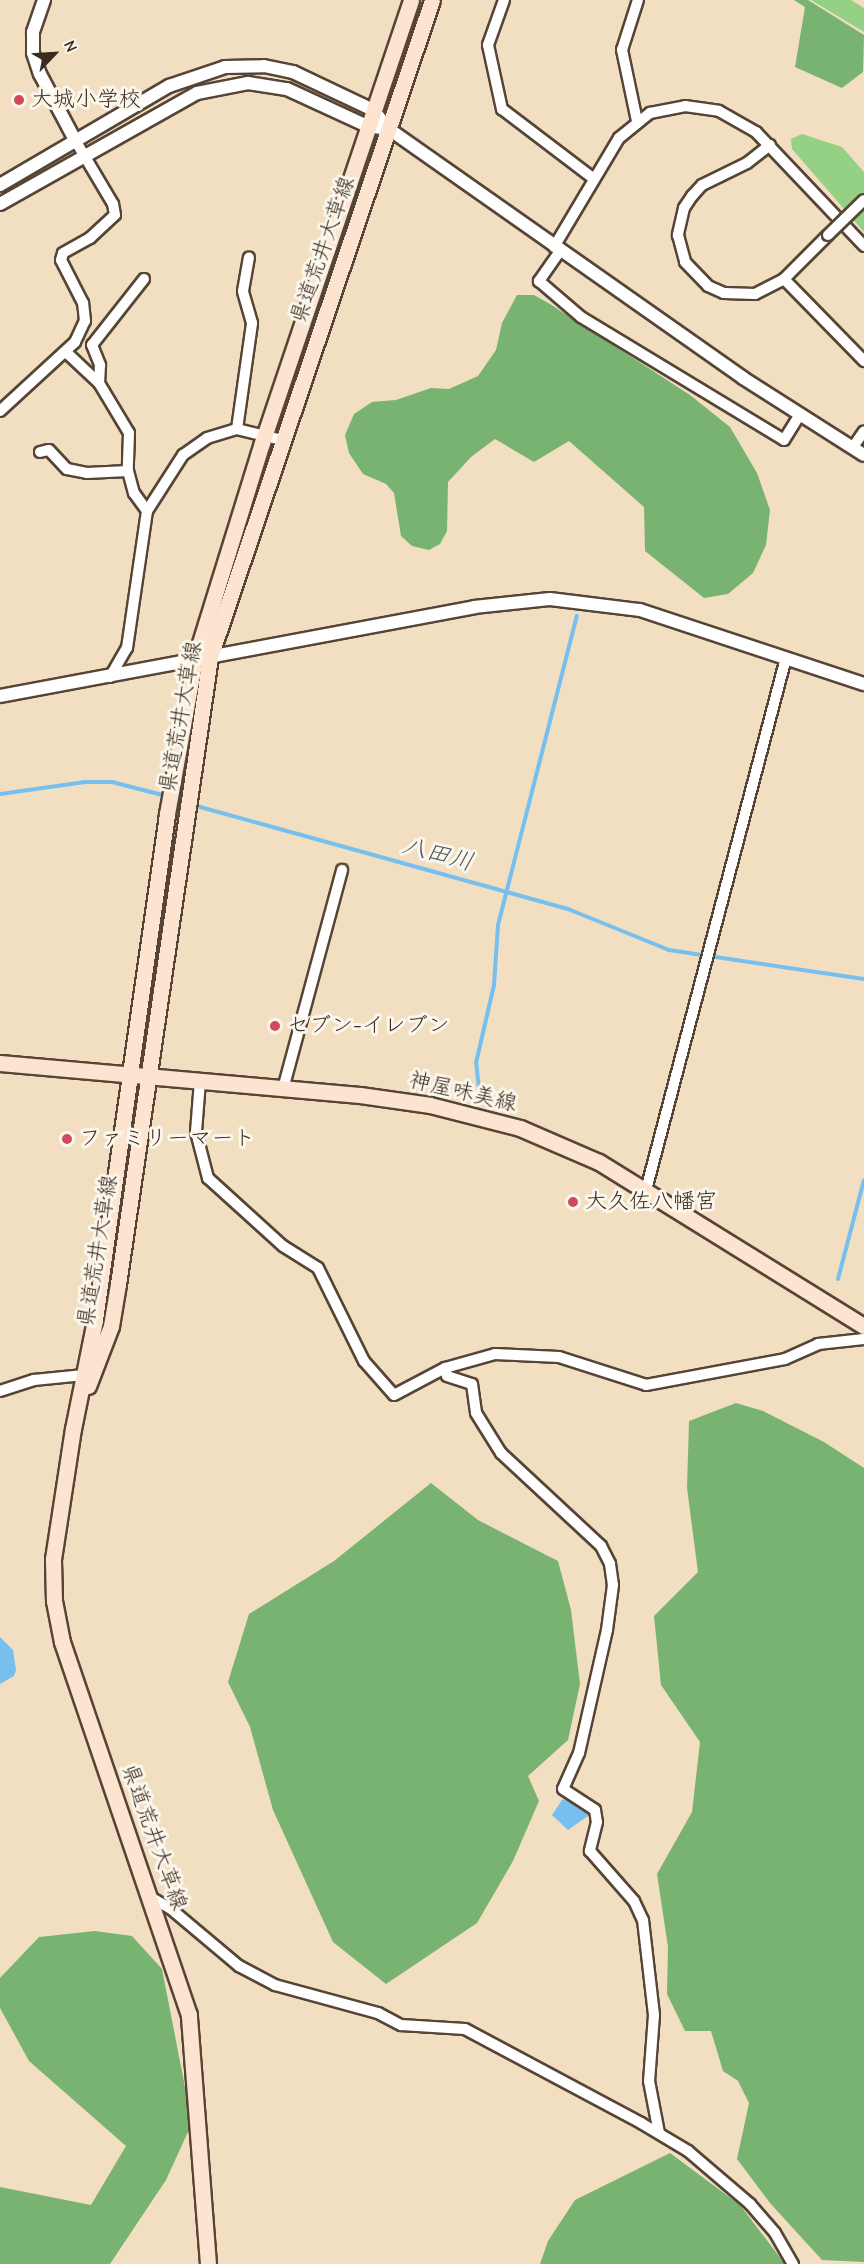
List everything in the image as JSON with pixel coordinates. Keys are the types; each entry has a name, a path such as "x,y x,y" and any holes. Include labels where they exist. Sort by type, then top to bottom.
{"main road":[{"name":"県道荒井大草線","path":"73,1429 111,1326 167,814 173,778 203,658 265,434 411,0"},
{"name":"県道荒井大草線","path":"208,2264 189,2015 152,1898 62,1642 54,1601 53,1559 73,1429 186,820 203,658 282,440 432,0"},
{"name":"神屋味美線","path":"0,1063 430,1105 483,1118 551,1140 646,1190 864,1326"}],"street":[{"path":"0,411 67,353 85,321 83,303 61,260 63,253 108,224 115,211 39,74 33,53 33,32 44,0"},
{"path":"504,0 488,45 502,110 593,178"},
{"path":"637,121 622,50 638,0"},
{"path":"0,185 188,77 244,65 293,72 373,110 389,129 557,249 800,414 864,454"},
{"path":"0,204 178,103 230,85 248,83 287,89 367,126 389,129"},
{"path":"800,414 784,440 581,317 538,281 607,154 637,121 666,107 702,107 736,119 770,145 864,246"},
{"path":"770,145 697,191 682,215 679,248 694,275 724,293 755,294 784,279 864,200"},
{"path":"237,429 252,323 243,291 249,258"},
{"path":"99,383 100,364 92,345 144,279"},
{"path":"784,279 862,354"},
{"path":"67,353 99,383 129,433 128,471 134,493 147,511"},
{"path":"110,677 127,648 147,511 183,455 207,438 237,429 282,440"},
{"path":"853,447 864,430"},
{"path":"40,452 49,450 67,469 87,473 128,471"},
{"path":"0,696 474,607 550,599 640,610 864,684"},
{"path":"646,1190 786,658"},
{"path":"283,1089 342,870"},
{"path":"201,1081 196,1132 208,1178 283,1246 318,1268 364,1360 394,1395 446,1368 495,1354 559,1357 646,1385 785,1359 818,1344 864,1338"},
{"path":"446,1368 447,1376 472,1384 476,1413 501,1453 601,1546 610,1564 614,1585 607,1630 579,1753 563,1789 595,1810 597,1822 590,1851 634,1901 643,1920 654,2015 649,2081 659,2133"},
{"path":"0,1391 34,1380 84,1375"},
{"path":"152,1898 171,1909 239,1966 275,1984 378,2013 401,2025 465,2029 659,2133 688,2151 750,2204 775,2233 794,2264"}],"green space":[{"path":"794,0 808,0 864,35 863,72 842,88 795,67 805,7"},
{"path":"811,0 851,0 864,8 864,32"},
{"path":"802,134 842,147 864,172 864,232 792,149 791,139"},
{"path":"517,295 534,295 550,304 690,395 730,427 757,473 770,510 766,545 753,573 728,594 704,598 645,551 644,507 569,441 534,462 495,439 471,457 448,482 447,531 440,544 429,550 412,546 401,536 394,493 386,484 363,474 349,453 345,435 354,414 372,402 396,400 431,388 449,389 478,376 496,350 502,323"},
{"path":"736,1403 763,1411 824,1442 864,1468 864,2262 822,2260 770,2203 737,2159 749,2103 738,2081 723,2071 711,2031 685,2031 667,1994 668,1947 657,1874 692,1812 700,1742 661,1685 654,1616 698,1572 687,1488 689,1421"},
{"path":"431,1483 478,1520 558,1561 571,1610 580,1684 568,1740 528,1776 539,1801 513,1861 477,1923 386,1984 333,1942 273,1810 250,1727 228,1682 249,1614 334,1561"},
{"path":"95,1931 132,1936 162,1969 192,2123 166,2180 110,2264 0,2264 0,2187 91,2205 126,2146 29,2061 0,2008 0,1978 39,1937"},
{"path":"670,2153 740,2205 785,2264 540,2264 548,2241 575,2200"}],"water":[{"path":"0,1637 13,1650 16,1670 14,1676 0,1684"},
{"path":"570,1798 592,1813 568,1830 552,1815 562,1800"}],"waterway":[{"path":"480,1099 476,1063 494,985 498,925 577,616"},
{"name":"八田川","path":"0,794 85,782 112,782 166,796"},
{"name":"八田川","path":"193,805 568,909 669,950 864,979"},
{"path":"838,1279 864,1180"}],"place":[{"name":"大城小学校","path":"19,100"},
{"name":"セブン-イレブン","path":"275,1026"},
{"name":"ファミリーマート","path":"67,1139"},
{"name":"大久佐八幡宮","path":"573,1202"}]}
